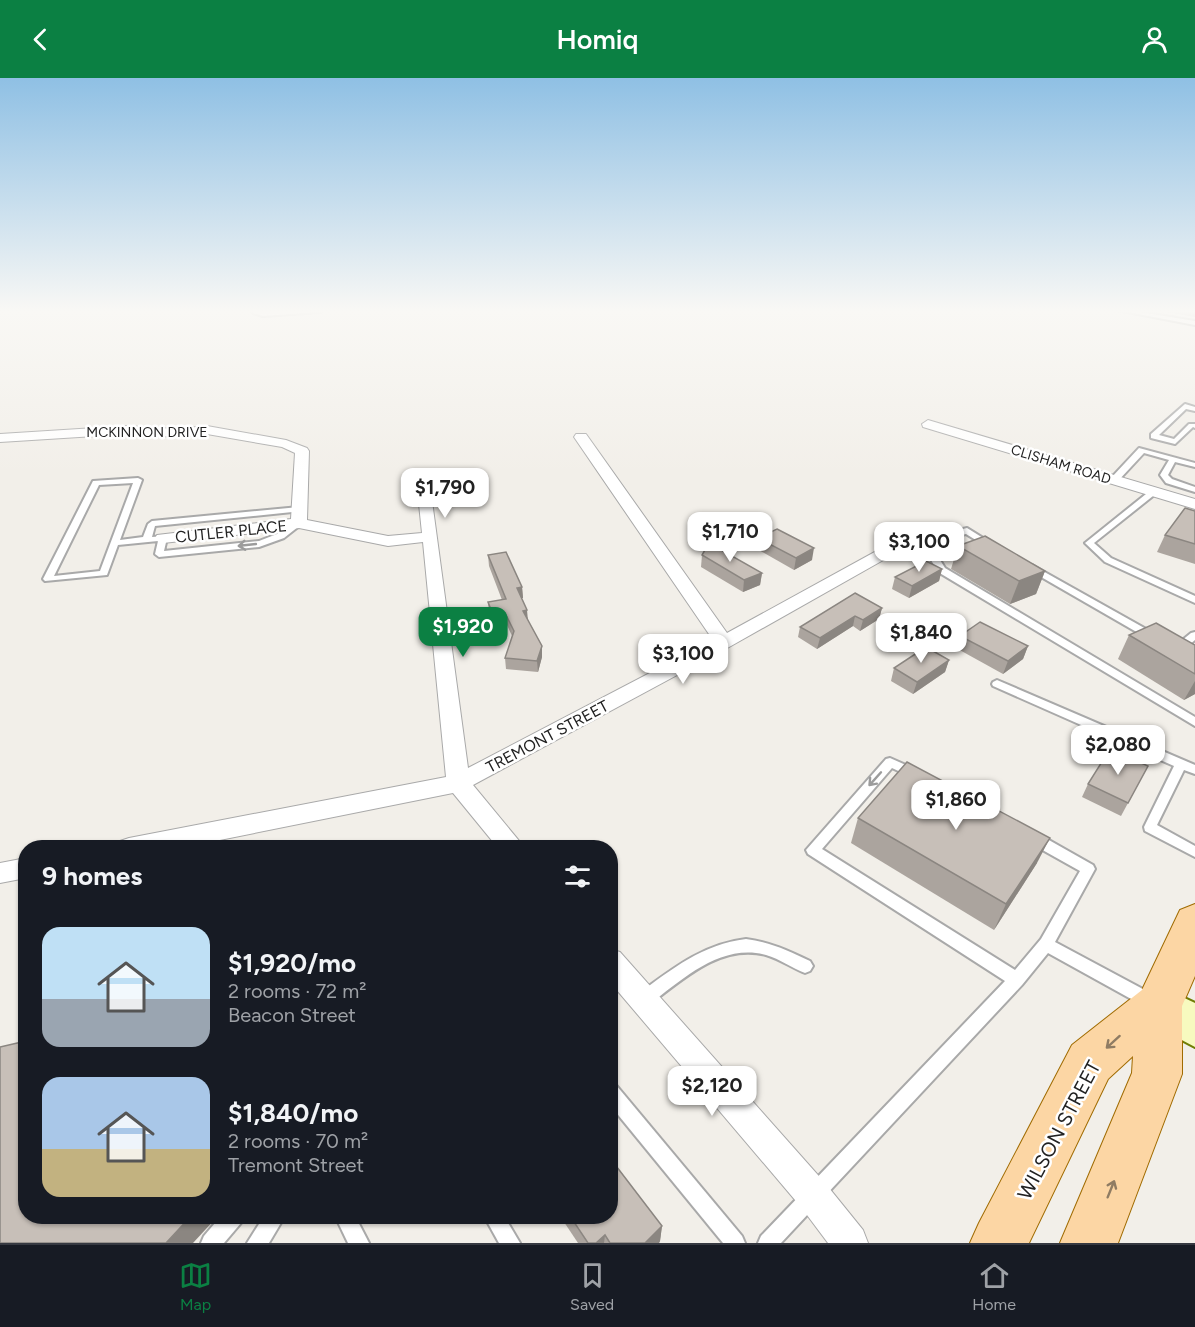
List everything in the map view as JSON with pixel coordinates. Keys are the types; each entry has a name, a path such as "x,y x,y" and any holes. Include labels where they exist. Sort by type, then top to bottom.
{"main road":[{"name":"WILSON STREET","path":"1089,1243 1157,1074 1177,1016 1194,929"},
{"name":"WILSON STREET","path":"999,1243 1090,1062 1127,1030 1177,1016"}],"street":[{"name":"CLISHAM ROAD","path":"927,424 1195,504"},
{"name":"MCKINNON DRIVE","path":"0,438 127,430 176,433 207,430 286,444 302,451 299,516"},
{"path":"581,437 723,642"},
{"path":"427,504 458,783 506,840"},
{"path":"299,516 388,541 430,537"},
{"name":"CUTLER PLACE","path":"163,538 299,516"},
{"name":"TREMONT STREET","path":"169,840 458,783 888,551"},
{"path":"0,873 18,870"},
{"path":"618,970 813,1195 850,1243"}],"lane":[{"path":"1193,425 1174,442 1154,436 1185,406 1195,409"},
{"path":"1170,420 1193,425"},
{"path":"1114,480 1142,450 1195,465"},
{"path":"1173,459 1164,475 1169,481 1195,490"},
{"path":"138,480 114,543 104,573 48,579 96,483 138,480"},
{"path":"1154,492 1089,543 1108,560 1195,600"},
{"path":"146,540 152,524 299,516"},
{"path":"999,549 967,531 924,541 941,570 1195,722"},
{"path":"114,543 163,538"},
{"path":"1019,561 1181,652 1195,635"},
{"path":"997,684 1195,770"},
{"path":"921,777 890,762 813,850 1017,980"},
{"path":"1182,764 1150,827 1195,852"},
{"path":"768,1243 1017,980 1047,944 1088,869 1021,831"},
{"path":"1047,944 1177,1016"},
{"path":"643,999 689,966 723,949 740,946 763,948 805,966"},
{"path":"618,1101 735,1243"},
{"path":"211,1243 227,1224"},
{"path":"257,1243 270,1224"},
{"path":"348,1224 359,1243"},
{"path":"498,1224 510,1243"}],"building":[{"path":"1185,508 1195,511 1195,544 1165,535"},
{"path":"777,529 814,548 796,558 758,538"},
{"path":"985,536 1045,571 1019,581 958,546"},
{"path":"709,543 762,573 744,580 702,555"},
{"path":"506,552 522,587 517,588 527,610 523,611 542,646 537,661 505,658 514,631 506,615 494,617 488,602 506,599 488,555"},
{"path":"926,561 942,569 912,586 895,577"},
{"path":"855,593 882,608 863,620 855,616 820,638 800,627"},
{"path":"980,622 1028,646 1008,661 960,636"},
{"path":"1156,623 1195,645 1195,674 1129,635"},
{"path":"926,647 949,660 917,682 894,668"},
{"path":"1110,749 1148,766 1128,803 1088,784"},
{"path":"907,762 1050,838 1006,904 858,818"},
{"path":"18,1043 18,1224 184,1224 166,1243 0,1243 0,1047"},
{"path":"618,1168 662,1226 645,1243 610,1243 605,1235 596,1243 588,1243 575,1224 618,1224"}]}
